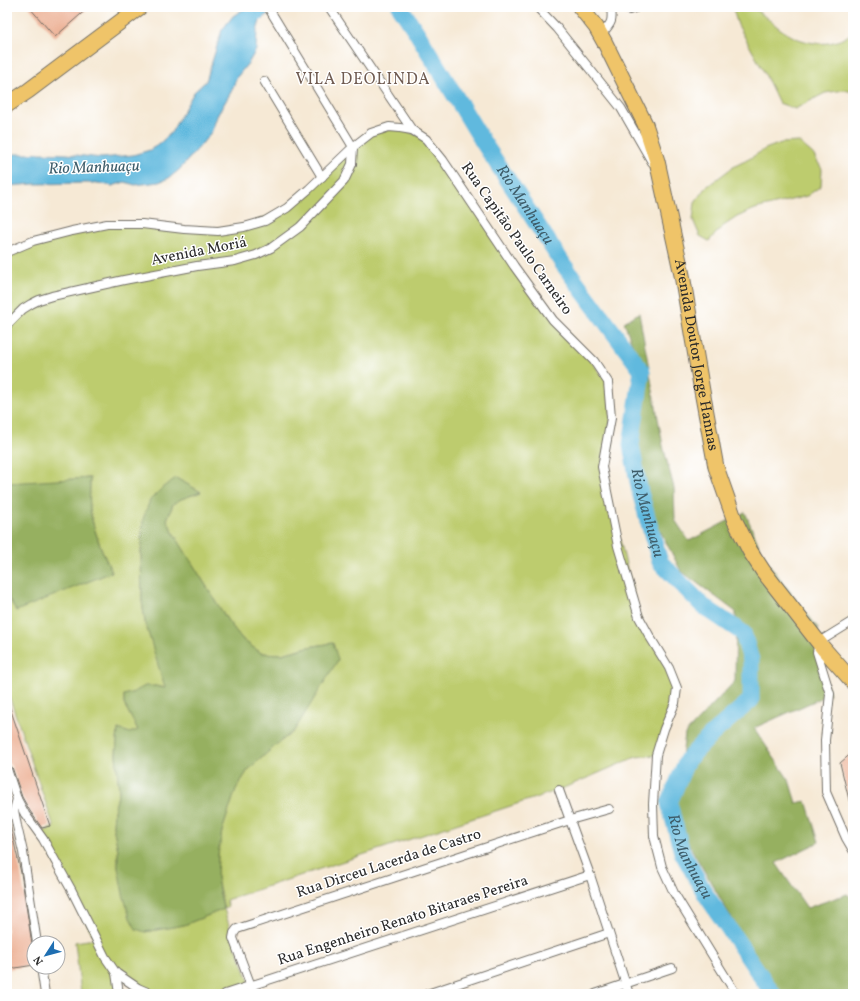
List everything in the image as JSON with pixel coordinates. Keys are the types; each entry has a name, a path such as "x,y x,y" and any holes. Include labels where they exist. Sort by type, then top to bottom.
{"highway":[{"path":"7,105 140,7"},
{"name":"Avenida Doutor Jorge Hannas","path":"580,7 606,43 645,124 657,161 682,275 716,467 735,521 750,551 763,571 819,642 853,682"}],"street":[{"path":"268,7 353,147"},
{"path":"329,7 412,130"},
{"path":"537,7 557,28 621,108 657,172 661,176"},
{"path":"601,35 612,23 611,7"},
{"path":"622,7 629,10 638,7"},
{"path":"264,81 322,177"},
{"path":"7,252 33,241 107,224 142,224 218,231 244,228 265,221 287,208 371,132 389,127 412,130"},
{"name":"Rua Capitão Paulo Carneiro","path":"412,130 426,140 443,160 514,266 553,320 594,360 608,382 611,418 602,467 618,546 639,617 669,668 676,688 675,703 664,729 656,755 653,804 654,836 662,867 674,893 736,994"},
{"name":"Avenida Moriá","path":"7,325 31,304 52,296 197,266 235,261 256,255 271,248 300,227 344,181 352,164 353,147"},
{"path":"853,621 819,642 817,652 830,694 825,740 826,792 846,838 853,850"},
{"path":"7,769 17,799 25,814 43,839 72,891 105,957 116,973 138,988 152,994"},
{"path":"559,790 590,875 629,994"},
{"path":"17,799 14,810 23,852 36,935"},
{"name":"Rua Dirceu Lacerda de Castro","path":"254,994 233,938 237,929 467,853 609,809"},
{"name":"Rua Engenheiro Renato Bitaraes Pereira","path":"225,994 590,875"},
{"path":"427,994 609,933"},
{"path":"595,994 672,968"},
{"path":"116,973 119,994"},
{"path":"42,975 45,994"}],"green space":[{"path":"732,7 751,7 787,34 806,41 816,43 835,42 853,32 853,92 844,90 825,93 795,109 779,103 738,25"},
{"path":"400,128 426,139 514,266 608,382 611,418 602,467 639,617 677,688 656,755 636,757 559,790 226,900 228,907 224,909 254,994 152,994 117,974 119,994 81,994 75,942 95,939 39,833 54,827 7,690 7,595 16,610 112,572 105,558 91,517 90,478 8,484 7,496 7,298 11,296 7,278 7,252 107,224 184,229 244,227 287,208 371,133","holes":["176,478 201,492 181,499 173,504 167,520 174,534 228,621 243,640 261,653 282,654 308,647 333,643 294,731 248,770 236,789 222,831 218,855 217,878 224,909 184,925 145,932 118,868 118,850 113,826 114,811 119,792 116,754 118,729 130,733 138,730 124,704 124,695 155,686 166,688 145,622 142,601 141,553 143,519"]},
{"path":"799,142 813,154 822,169 821,186 807,196 755,209 737,217 722,227 709,241 700,236 693,220 695,202 705,188 733,167 765,149 781,143"},
{"path":"639,313 663,446 674,488 675,520 689,541 745,512 763,556 818,628 817,652 830,694 754,728 789,780 796,803 806,801 819,842 776,863 807,908 847,894 853,899 853,994 780,994 752,953 674,819 685,734 735,681 736,612 681,571 640,492 631,445 642,371 624,322"},
{"path":"90,478 91,517 105,558 112,572 16,611 7,595 8,483"},
{"path":"176,478 201,492 181,499 173,504 167,520 174,534 228,621 243,640 261,653 282,654 308,647 333,643 338,660 294,731 248,770 236,789 222,831 218,855 217,878 224,909 184,925 145,932 136,929 130,918 123,894 118,868 118,850 113,826 114,811 119,792 116,754 118,729 130,733 138,730 124,704 124,695 145,686 165,688 145,622 142,601 141,553 143,519 150,500 163,487"}],"water":[{"path":"247,7 278,7 260,21 257,31 256,50 237,77 231,92 217,116 212,131 179,170 169,178 159,182 135,185 125,182 112,186 98,183 84,183 7,186 7,154 67,154 101,158 133,155 150,150 160,143 171,133 194,92 206,81 222,30 233,16"}],"building":[{"path":"29,7 89,7 55,37"},
{"path":"7,702 50,826 42,828 30,811 22,797 12,767 7,759"},
{"path":"853,752 853,804 850,804 840,763"},
{"path":"7,825 10,825 21,873 31,935 26,935 26,966 9,969 7,956"}],"waterway":[{"name":"Rio Manhuaçu","path":"400,7 483,142 563,264 642,371 631,445 640,492 660,562 703,606 743,633 751,660 751,700 713,733 687,760 669,803 682,852 706,895 773,994"}],"district":[{"name":"VILA DEOLINDA","path":"363,80"}]}
